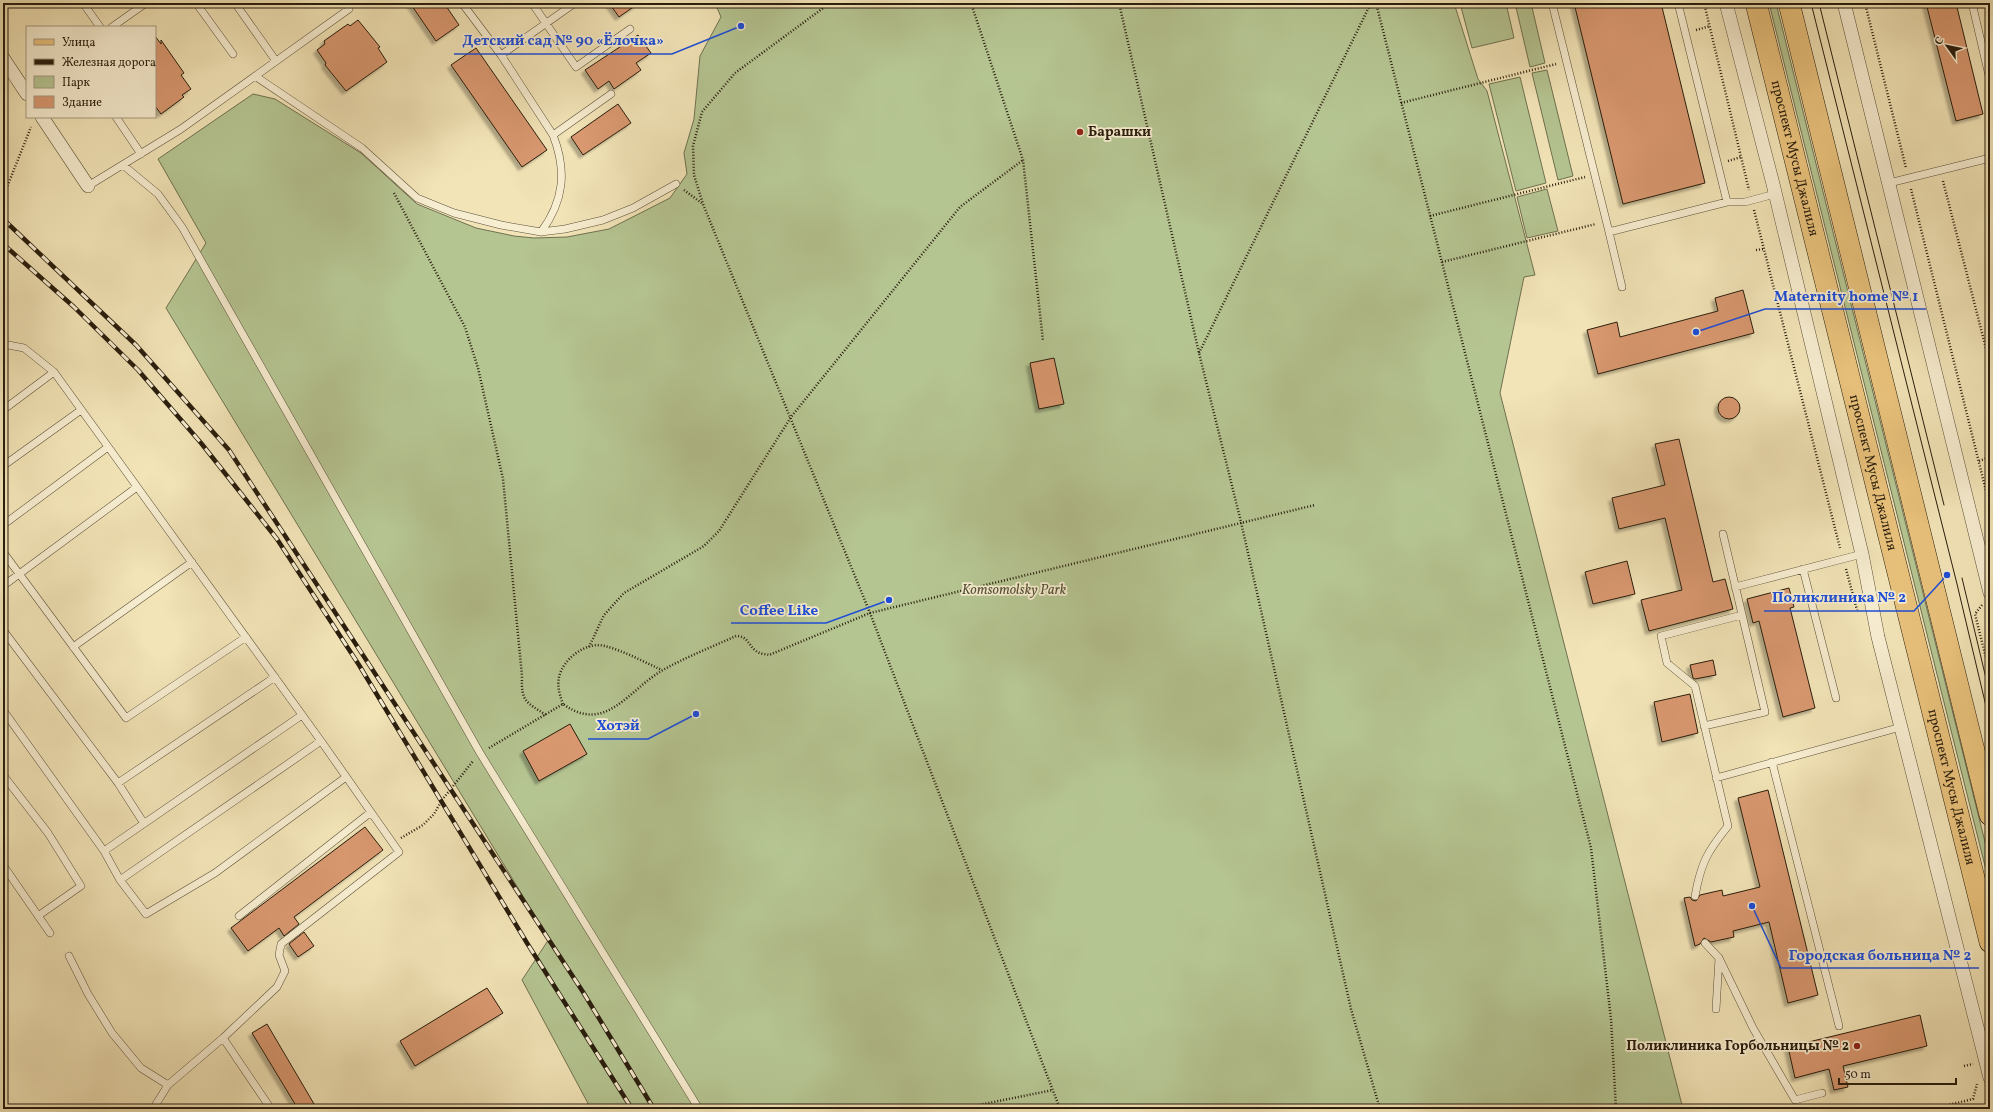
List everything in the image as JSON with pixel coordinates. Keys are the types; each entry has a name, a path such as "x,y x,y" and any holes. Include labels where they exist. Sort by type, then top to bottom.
{"main road":[{"name":"проспект Мусы Джалиля","path":"1756,3 1990,942"},
{"path":"1789,3 1990,815"}],"street":[{"path":"1726,3 1775,194 1862,554 1878,637 1985,1077"},
{"path":"1844,3 1988,571 1990,593"},
{"path":"3,58 26,92"},
{"path":"37,121 88,186"}],"lane":[{"path":"83,3 99,26"},
{"path":"113,26 146,3"},
{"path":"196,3 233,54"},
{"path":"235,3 276,61"},
{"path":"88,186 181,129 349,9 345,3"},
{"path":"462,3 501,55 552,135 558,148 561,186 557,205 552,218 541,232"},
{"path":"532,3 576,67 630,29"},
{"path":"501,55 575,3"},
{"path":"1552,3 1622,287"},
{"path":"1678,3 1727,202"},
{"path":"1972,3 1990,80"},
{"path":"255,76 362,148 417,198 454,213 501,225 541,232 566,229 603,220 633,208 676,184"},
{"path":"552,135 611,94"},
{"path":"117,118 141,154"},
{"path":"1889,183 1990,158"},
{"path":"122,165 158,194 182,227 480,753 699,1109"},
{"path":"1609,232 1727,202 1752,200 1775,194"},
{"path":"3,344 24,348 54,372 321,740 399,852 281,944 279,955 285,971 277,987 223,1038 168,1085 153,1109"},
{"path":"3,410 54,372"},
{"path":"3,466 81,410"},
{"path":"3,526 108,447"},
{"path":"3,586 137,487"},
{"path":"1704,726 1765,712 1723,534"},
{"path":"3,552 126,718 246,637"},
{"path":"1735,587 1862,554"},
{"path":"73,647 192,562"},
{"path":"1803,569 1836,698"},
{"path":"1695,896 1699,873 1710,849 1728,826 1694,686 1667,663 1661,636 1742,615"},
{"path":"3,630 118,783 143,822"},
{"path":"118,783 275,677"},
{"path":"3,710 104,851 120,880 146,914 215,873 346,777"},
{"path":"104,851 143,822 302,714"},
{"path":"1716,778 1901,727"},
{"path":"120,880 321,740"},
{"path":"1772,762 1839,1026"},
{"path":"3,775 48,833 81,886 38,916"},
{"path":"239,916 371,812"},
{"path":"3,865 50,933"},
{"path":"1706,943 1719,958 1753,1028 1795,1100 1822,1093"},
{"path":"69,956 88,994 112,1033 141,1068 168,1085"},
{"path":"1716,1009 1719,958"},
{"path":"223,1038 271,1109"}],"path":[{"path":"830,3 735,73 702,112 693,146 694,175 703,204 870,613 1060,1109"},
{"path":"971,3 1022,160 1043,341"},
{"path":"1119,3 1199,353 1242,522 1351,1009 1380,1109"},
{"path":"1199,353 1371,3"},
{"path":"1376,3 1591,848 1611,1019 1616,1109"},
{"path":"1704,3 1764,249 1857,611"},
{"path":"1865,3 1990,506"},
{"path":"1401,103 1567,62"},
{"path":"3,197 37,121"},
{"path":"589,646 604,615 624,594 704,546 719,531 791,417 960,208 1022,160"},
{"path":"1940,170 1990,364"},
{"path":"1430,216 1595,175"},
{"path":"676,184 703,204"},
{"path":"392,190 465,328 478,368 503,479 522,676 521,692 527,703 546,715"},
{"path":"1442,262 1606,221"},
{"path":"1756,250 1764,249"},
{"path":"1978,460 1990,458"},
{"path":"662,670 604,645 589,646 574,654 565,663 559,677 559,691 563,704 579,714 596,715 622,702 662,670 736,636 742,636 749,641 755,650 769,655 870,613 1315,505"},
{"path":"1975,614 1990,674"},
{"path":"393,843 423,825 434,814 442,800 480,753 563,704"},
{"path":"1932,1109 1973,1099 1985,1077"},
{"path":"959,1109 1053,1090"}],"green space":[{"name":"Komsomolsky Park","path":"715,3 1454,3 1478,79 1487,91 1535,275 1524,277 1500,393 1683,1109 591,1109 522,980 549,939 166,308 206,243 158,159 253,94 275,99 361,153 417,204 476,228 514,236 534,238 567,237 609,229 670,198 687,174 684,153 694,119 700,56 721,17"},
{"path":"1460,3 1506,3 1514,38 1472,48"},
{"path":"1515,3 1531,3 1545,63 1530,67"},
{"path":"1769,3 1776,3 1990,862 1990,886"},
{"path":"1547,70 1573,176 1558,180 1532,73"},
{"path":"1520,77 1546,183 1516,191 1489,84"},
{"path":"1547,189 1558,231 1527,238 1517,197"}],"building":[{"path":"410,3 444,3 459,25 436,41"},
{"path":"609,3 639,3 619,17"},
{"path":"1574,3 1661,3 1705,183 1623,204"},
{"path":"1926,3 1956,3 1983,114 1956,121"},
{"path":"358,20 380,47 378,48 387,62 346,91 325,65 326,63 317,50 325,44 324,41 348,24 350,26"},
{"path":"638,35 651,53 636,63 641,70 614,89 609,81 598,89 585,70"},
{"path":"156,37 161,44 161,40 184,73 181,75 191,89 182,95 184,97 161,114 156,107"},
{"path":"476,48 547,150 522,167 451,65"},
{"path":"618,104 631,123 583,155 571,137"},
{"path":"1743,290 1754,333 1598,374 1587,330 1617,322 1620,337 1718,311 1715,298"},
{"path":"1054,358 1064,404 1039,409 1030,363"},
{"path":"1729,397 1737,400 1740,408 1737,416 1729,419 1721,416 1718,408 1721,400"},
{"path":"1679,439 1713,582 1725,579 1733,609 1649,631 1641,600 1682,590 1665,518 1619,529 1612,498 1665,485 1655,444"},
{"path":"1627,561 1635,594 1593,604 1585,572"},
{"path":"1789,588 1794,607 1790,608 1815,708 1783,717 1759,621 1753,623 1747,599"},
{"path":"1713,660 1716,675 1695,679 1693,678 1690,665"},
{"path":"1690,694 1698,733 1662,742 1654,702"},
{"path":"570,724 587,754 539,781 523,751"},
{"path":"1768,790 1818,995 1788,1003 1769,922 1733,931 1734,937 1711,942 1704,938 1700,944 1695,946 1684,898 1690,897 1692,900 1696,901 1700,895 1722,890 1723,896 1760,887 1738,798"},
{"path":"365,827 383,850 294,917 299,924 284,936 279,928 248,951 231,928"},
{"path":"304,932 314,946 298,957 289,944"},
{"path":"487,988 503,1013 415,1066 400,1041"},
{"name":"Поликлиника Горбольницы № 2","path":"1920,1015 1927,1046 1843,1066 1848,1087 1834,1090 1829,1069 1795,1078 1788,1047"},
{"path":"267,1024 317,1109 298,1109 252,1033"}],"tram line":[{"path":"1811,3 1957,584 1990,723"},
{"path":"1819,3 1944,505"},
{"path":"1962,578 1990,695"}],"railway":[{"path":"3,219 136,345 229,450 583,992 654,1109"},
{"path":"3,244 74,307 138,370 201,443 277,539 359,665 527,943 632,1109"}],"place":[{"name":"Детский сад № 90 «Ёлочка»","path":"741,26"},
{"name":"Барашки","path":"1080,132"},
{"name":"Maternity home № 1","path":"1696,332"},
{"name":"Поликлиника № 2","path":"1947,575"},
{"name":"Coffee Like","path":"889,600"},
{"name":"Хотэй","path":"696,714"},
{"name":"Городская больница № 2","path":"1752,906"},
{"name":"Поликлиника Горбольницы № 2","path":"1857,1046"}]}
